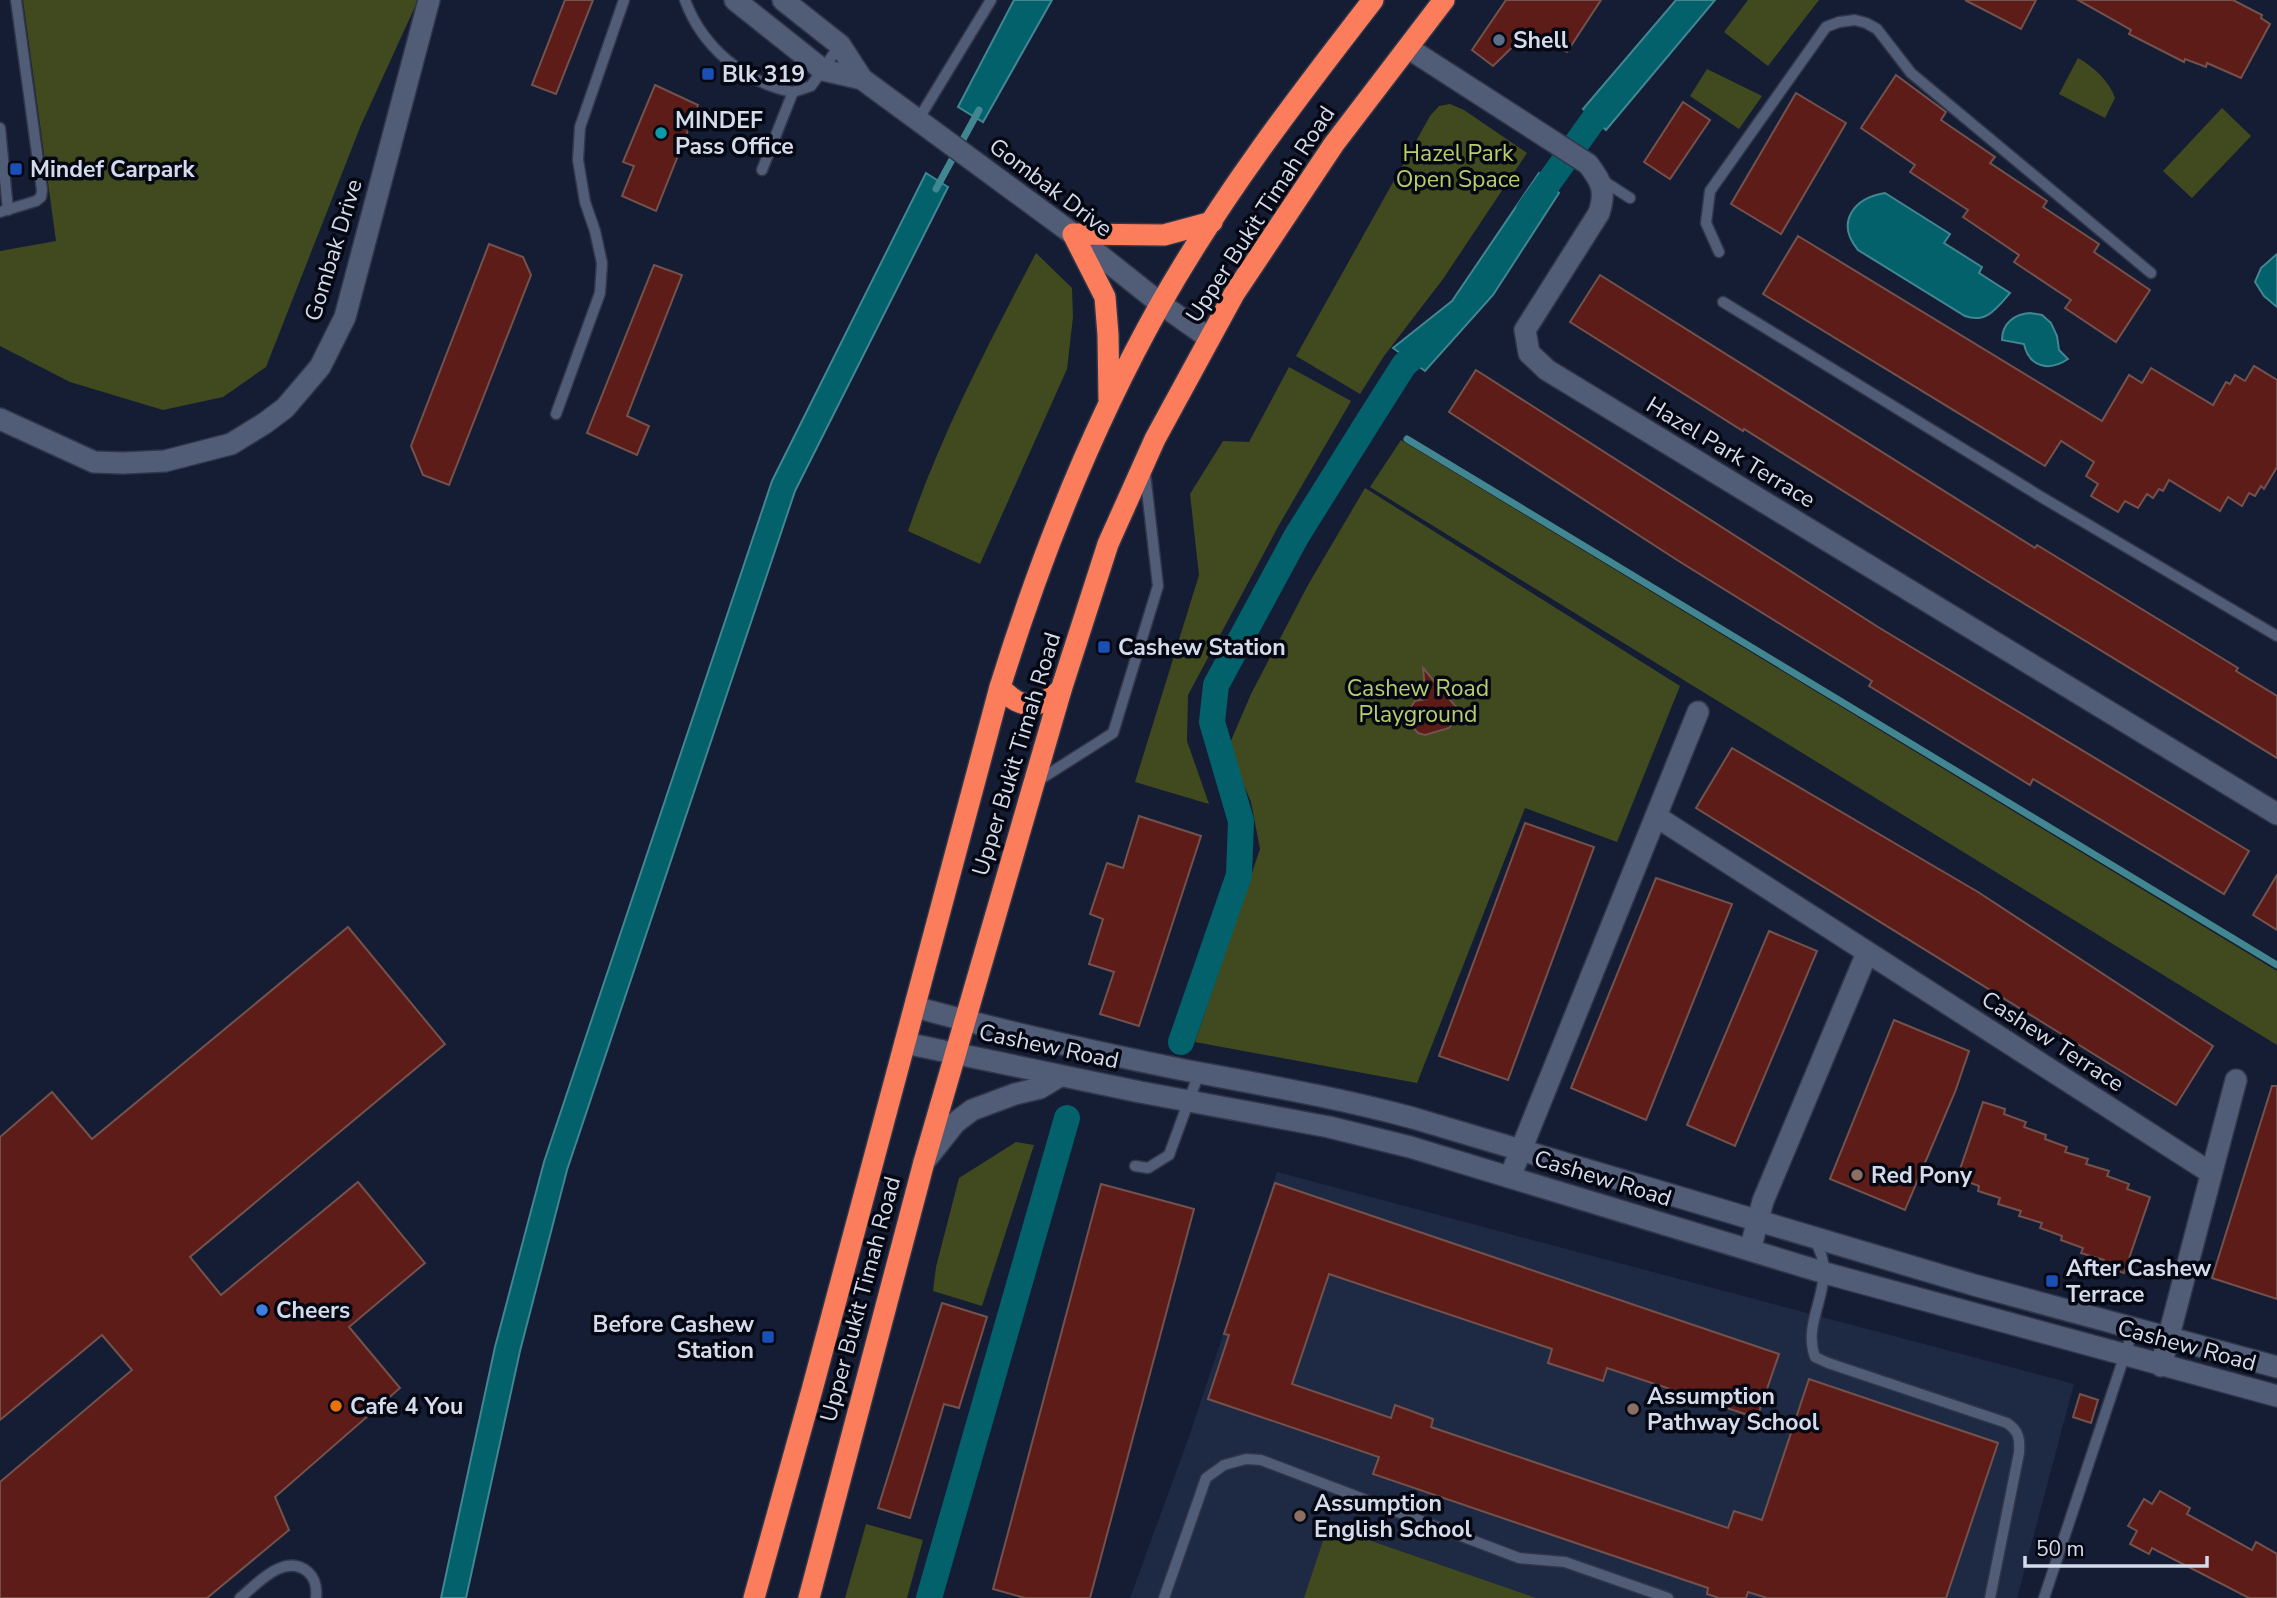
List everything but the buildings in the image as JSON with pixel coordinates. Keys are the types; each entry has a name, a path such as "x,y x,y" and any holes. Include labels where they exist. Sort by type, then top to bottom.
{"highway":[{"name":"Upper Bukit Timah Road","path":"754,1598 1000,687 1057,521 1109,402 1161,304 1251,161 1373,0"},
{"name":"Upper Bukit Timah Road","path":"809,1598 924,1162 1061,690 1108,544 1154,439 1234,294 1334,144 1444,0"},
{"path":"1109,402 1105,297 1073,234 1164,235 1212,222"},
{"path":"1000,687 1010,698 1021,704 1035,705 1061,690"}],"street":[{"name":"Gombak Drive","path":"0,419 94,462 123,463 165,461 231,444 265,424 285,408 320,367 345,317 429,0"},
{"name":"Gombak Drive","path":"735,0 823,70 862,79"},
{"name":"Gombak Drive","path":"783,0 840,45 862,79 1209,338"},
{"path":"1408,48 1593,172"},
{"name":"Hazel Park Terrace","path":"1593,172 1604,198 1599,213 1525,330 1529,353 1547,370 2277,814"},
{"path":"1510,1177 1698,712"},
{"name":"Cashew Terrace","path":"1657,817 2211,1172"},
{"path":"1750,1250 1763,1200 1867,953"},
{"name":"Cashew Road","path":"915,1007 1130,1059 1337,1098 1521,1149 1757,1222 2031,1301 2277,1367"},
{"name":"Cashew Road","path":"905,1043 1140,1092 1329,1127 1410,1147 1825,1273 2277,1396"},
{"path":"924,1162 955,1123 972,1110 1040,1088 1060,1076"},
{"path":"2161,1366 2236,1080"}],"lane":[{"path":"0,128 4,211 36,201 41,197 42,190 16,0"},
{"path":"556,414 600,293 602,263 585,202 578,160 580,127 624,0"},
{"path":"685,0 699,30 725,59 777,89 793,92 811,86 840,45"},
{"path":"918,120 991,0"},
{"path":"1719,252 1706,223 1710,191 1826,27 1855,20 1877,29 1911,73 2151,273"},
{"path":"762,170 793,92"},
{"path":"1593,172 1630,198"},
{"path":"1723,302 2043,498 2277,636"},
{"path":"1035,783 1113,733 1158,586 1144,464"},
{"path":"1135,1166 1148,1168 1167,1158 1199,1073"},
{"path":"1812,1237 1822,1252 1825,1273 1812,1339 1815,1357 2007,1423 2015,1429 2020,1440 2019,1453 1990,1598"},
{"path":"2044,1598 2134,1327"},
{"path":"1164,1598 1206,1478 1224,1465 1246,1459 1261,1460 1519,1558 1565,1562 1668,1598"},
{"path":"240,1598 273,1572 286,1566 299,1567 311,1575 317,1588 316,1598"}],"shaded area":[{"path":"1014,0 1052,0 983,122 958,107"},
{"path":"1676,0 1715,0 1606,130 1583,109"},
{"path":"926,173 948,187 795,491 567,1170 520,1351 466,1598 441,1598 495,1347 544,1162 772,481"},
{"path":"1539,173 1559,193 1493,295 1425,371 1393,348 1452,301"},
{"path":"1885,193 1950,234 1944,243 1982,267 1979,273 2010,293 1996,309 1979,318 1965,316 1858,250 1848,230 1851,213 1864,200"},
{"path":"2277,254 2277,307 2264,296 2255,282 2261,268"},
{"path":"2030,313 2042,315 2051,323 2059,350 2068,359 2054,365 2041,365 2030,358 2024,344 2002,340 2004,329 2010,320"},
{"name":"Assumption Pathway School","path":"1277,1172 2074,1384 2017,1598 1130,1598 1190,1434"}],"green space":[{"path":"23,0 418,0 361,125 266,367 223,397 163,410 70,382 0,346 0,251 56,241"},
{"path":"1748,0 1819,0 1768,66 1724,32"},
{"path":"2078,58 2100,75 2115,98 2105,118 2059,94"},
{"path":"1707,69 1762,96 1739,129 1690,96"},
{"name":"Hazel Park Open Space","path":"1450,104 1464,110 1527,153 1443,279 1384,356 1360,394 1296,356 1430,116 1439,106"},
{"path":"2222,108 2251,136 2192,198 2163,171"},
{"path":"1036,253 1072,288 1073,317 1067,369 980,564 908,531 951,424"},
{"path":"1289,367 1351,401 1279,525 1188,695 1187,741 1209,804 1135,782 1199,575 1190,494 1223,441 1249,442"},
{"path":"1401,440 2277,971 2277,1045 1370,487"},
{"name":"Cashew Road Playground","path":"1365,488 1680,686 1617,842 1525,808 1417,1083 1195,1042 1260,849 1251,802 1232,757 1230,743 1251,694 1308,585"},
{"path":"1016,1142 1034,1145 982,1306 933,1291 936,1267 959,1178"},
{"path":"866,1524 923,1540 907,1598 845,1598"},
{"path":"1328,1526 1536,1598 1304,1598"}],"waterway":[{"path":"1529,210 1594,119 1617,92"},
{"path":"936,189 979,110"},
{"path":"1181,1042 1239,875 1241,821 1212,722 1216,685 1296,537 1371,417 1404,365 1436,336"},
{"path":"1407,439 2277,965"},
{"path":"929,1598 1067,1118"}],"place":[{"name":"Shell","path":"1499,40"},
{"name":"Blk 319","path":"708,74"},
{"name":"MINDEF Pass Office","path":"661,133"},
{"name":"Mindef Carpark","path":"16,169"},
{"name":"Cashew Station","path":"1104,647"},
{"name":"Red Pony","path":"1857,1175"},
{"name":"After Cashew Terrace","path":"2052,1281"},
{"name":"Cheers","path":"262,1310"},
{"name":"Before Cashew Station","path":"768,1337"},
{"name":"Cafe 4 You","path":"336,1406"},
{"name":"Assumption Pathway School","path":"1633,1409"},
{"name":"Assumption English School","path":"1300,1516"}]}
